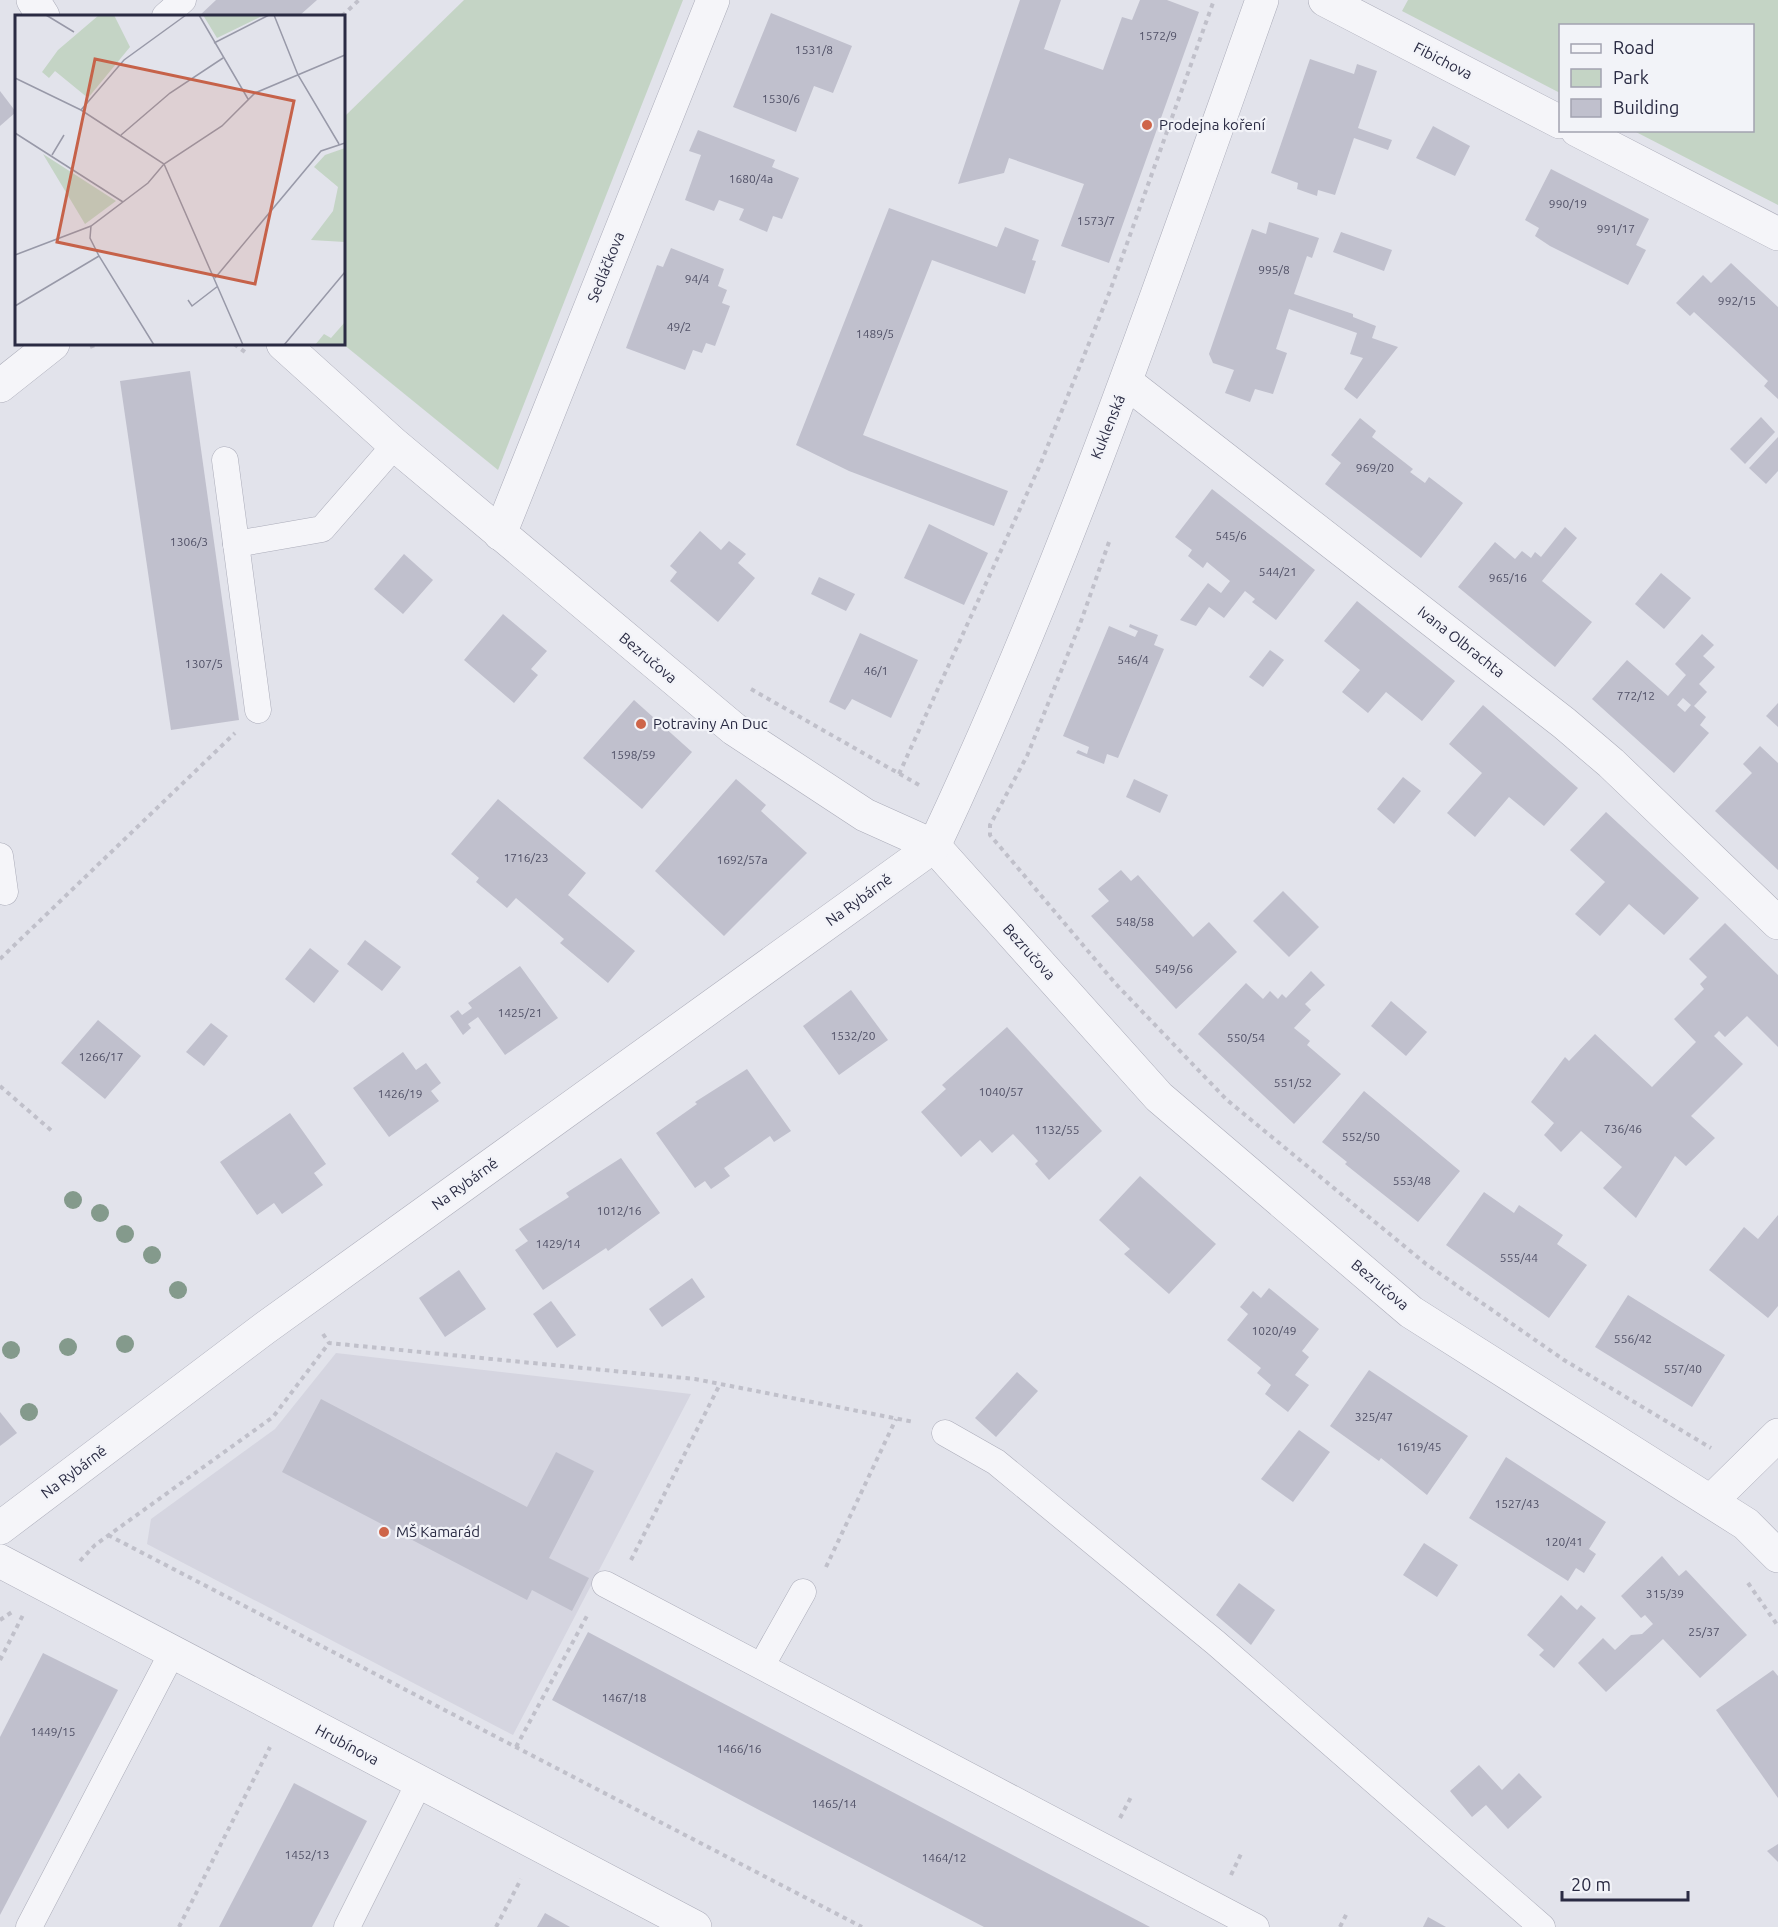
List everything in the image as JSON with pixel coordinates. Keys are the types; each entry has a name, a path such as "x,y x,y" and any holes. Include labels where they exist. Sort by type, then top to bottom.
{"street":[{"path":"33,0 43,15"},
{"name":"Sedláčkova","path":"500,534 712,0"},
{"name":"Kuklenská","path":"934,846 978,754 1126,382 1262,0"},
{"name":"Fibichova","path":"1325,0 1559,121"},
{"path":"1581,132 1778,234"},
{"path":"0,386 52,345"},
{"name":"Bezručova","path":"284,345 394,445 734,729 865,815 934,846 1159,1097 1411,1312 1746,1524 1778,1556"},
{"name":"Ivana Olbrachta","path":"1126,382 1564,723 1611,763 1778,923"},
{"name":"Na Rybárně","path":"0,1528 298,1304 934,846"},
{"path":"1711,1501 1778,1435"},
{"name":"Hrubínova","path":"0,1561 419,1782 678,1923"}],"lane":[{"path":"166,15 183,0"},
{"path":"236,544 322,529 394,445"},
{"path":"225,460 258,710"},
{"path":"0,856 5,892"},
{"path":"945,1433 996,1462 1198,1628 1405,1805 1542,1927"},
{"path":"610,1587 1256,1927"},
{"path":"762,1665 802,1593"},
{"path":"29,1927 172,1653"},
{"path":"347,1927 419,1782"}],"path":[{"path":"343,15 359,0"},
{"path":"899,774 1049,443 1110,291 1214,0"},
{"path":"235,345 249,355"},
{"path":"1112,533 1080,624 1027,756 990,825 990,835 1115,983 1227,1100 1426,1264 1564,1360 1715,1450"},
{"path":"748,688 990,825"},
{"path":"0,959 258,710"},
{"path":"0,1086 53,1132"},
{"path":"298,1304 329,1343 695,1379 927,1425 945,1433"},
{"path":"60,1594 83,1555 273,1418 329,1343"},
{"path":"516,1747 610,1587 720,1384"},
{"path":"802,1593 816,1590 896,1419"},
{"path":"108,1536 862,1927"},
{"path":"0,1660 26,1611"},
{"path":"179,1927 273,1741"},
{"path":"496,1927 524,1873"},
{"path":"1340,1927 1347,1913"}],"shaded area":[{"name":"MŠ Kamarád","path":"336,1353 691,1394 513,1735 147,1544 151,1519 275,1429"}],"green space":[{"path":"464,0 683,0 498,470 344,345 345,116"},
{"path":"1408,0 1778,0 1778,205 1636,132 1754,132 1754,24 1559,24 1559,92 1402,11"}],"building":[{"path":"216,0 317,0 300,15 200,15"},
{"path":"1020,0 1061,0 1044,49 1103,70 1122,17 1132,20 1140,0 1167,0 1199,12 1109,263 1061,246 1084,184 1009,158 1004,173 958,184"},
{"path":"771,13 852,46 833,93 814,86 796,132 733,107"},
{"path":"1310,59 1354,74 1357,64 1377,71 1358,128 1392,140 1388,150 1354,138 1335,195 1318,190 1317,196 1297,189 1298,183 1271,173"},
{"path":"0,91 15,113 0,126"},
{"path":"1433,126 1470,146 1455,176 1416,158"},
{"path":"698,130 775,160 772,167 799,178 782,219 773,216 767,232 739,220 744,209 719,200 714,211 685,200 701,155 689,151"},
{"path":"1551,169 1649,219 1636,245 1646,250 1628,285 1550,246 1535,236 1539,228 1525,220"},
{"path":"889,208 997,247 1005,227 1039,240 1032,260 1036,261 1025,294 932,260 863,435 1008,491 994,526 849,471 796,445"},
{"path":"1269,222 1319,238 1312,258 1307,256 1294,294 1353,314 1353,317 1376,326 1372,338 1398,347 1357,399 1344,389 1363,358 1350,354 1357,333 1289,309 1276,349 1287,353 1273,394 1255,389 1250,402 1225,393 1234,370 1213,363 1209,354 1252,229 1266,234"},
{"path":"1341,232 1392,250 1384,271 1333,252"},
{"path":"671,248 724,269 718,286 727,290 722,303 730,306 715,346 706,343 702,353 693,350 685,370 626,348 657,265 663,267"},
{"path":"1731,263 1778,307 1778,399 1764,386 1768,381 1733,348 1694,312 1690,316 1676,303 1703,275 1711,283"},
{"path":"190,371 239,720 171,730 120,381"},
{"path":"1761,417 1775,432 1745,464 1730,449"},
{"path":"1360,418 1376,431 1372,437 1413,469 1410,472 1425,483 1429,477 1463,503 1421,558 1325,484 1341,463 1331,455"},
{"path":"1778,437 1778,471 1766,484 1749,468"},
{"path":"1212,489 1315,570 1276,620 1252,602 1255,599 1245,591 1224,618 1209,607 1196,626 1180,620 1208,583 1221,593 1230,581 1207,562 1203,568 1188,556 1192,550 1175,537"},
{"path":"929,524 988,553 964,605 904,578"},
{"path":"1565,527 1577,538 1542,581 1592,622 1555,667 1458,587 1495,542 1515,559 1522,551 1531,558 1535,552 1541,557"},
{"path":"700,531 721,550 729,541 746,554 738,563 755,578 718,622 670,581 677,572 670,566"},
{"path":"404,554 433,580 403,614 374,589"},
{"path":"1661,573 1691,598 1664,629 1635,604"},
{"path":"819,577 855,594 846,611 811,594"},
{"path":"1357,601 1455,681 1422,721 1386,692 1368,713 1342,692 1360,670 1324,641"},
{"path":"503,614 547,651 531,669 538,675 514,703 464,660"},
{"path":"1130,624 1158,635 1154,645 1164,649 1118,758 1107,754 1104,764 1076,753 1078,750 1087,754 1089,747 1063,736 1109,626 1135,637 1138,631 1129,627"},
{"path":"860,633 918,660 891,718 852,699 845,710 829,702"},
{"path":"1702,634 1714,645 1703,656 1715,667 1699,684 1707,692 1694,706 1706,717 1700,725 1709,733 1674,773 1592,699 1627,660 1668,696 1686,675 1675,664","holes":["1683,698 1691,705 1685,712 1677,705"]},
{"path":"1270,650 1284,660 1263,687 1249,677"},
{"path":"634,700 692,752 642,809 583,758"},
{"path":"1778,703 1778,727 1766,716"},
{"path":"1483,705 1578,788 1544,826 1509,797 1475,837 1447,813 1482,773 1449,744"},
{"path":"1760,746 1778,763 1778,870 1715,811 1752,773 1743,764"},
{"path":"1403,777 1421,791 1394,824 1377,809"},
{"path":"736,779 766,805 761,811 807,853 724,936 655,871"},
{"path":"1134,779 1168,795 1160,813 1126,797"},
{"path":"498,799 586,873 568,895 635,951 608,983 560,943 564,939 516,898 507,908 476,882 479,878 451,854"},
{"path":"1606,812 1699,898 1664,935 1629,904 1600,936 1575,914 1605,882 1570,850"},
{"path":"1121,870 1131,881 1138,875 1193,937 1209,922 1237,952 1176,1009 1091,916 1109,901 1098,889"},
{"path":"1283,891 1319,927 1289,957 1253,921"},
{"path":"1725,923 1778,975 1778,1047 1747,1016 1725,1037 1719,1031 1714,1036 1743,1064 1691,1116 1715,1138 1686,1166 1675,1156 1636,1218 1603,1188 1622,1167 1581,1131 1561,1152 1544,1135 1554,1123 1531,1102 1565,1057 1569,1061 1595,1034 1652,1087 1696,1042 1674,1019 1704,989 1700,984 1707,977 1689,959"},
{"path":"365,940 401,967 382,991 347,964"},
{"path":"310,948 339,971 314,1003 285,979"},
{"path":"520,966 558,1018 505,1055 478,1017 468,1024 471,1028 463,1035 450,1016 458,1010 462,1015 472,1008 468,1003"},
{"path":"1311,971 1325,985 1305,1004 1311,1010 1294,1028 1310,1041 1307,1045 1341,1074 1294,1124 1198,1034 1246,983 1263,999 1270,991 1278,999 1282,994 1286,998"},
{"path":"851,990 888,1040 839,1075 803,1026"},
{"path":"1391,1001 1427,1032 1406,1056 1371,1026"},
{"path":"98,1020 141,1056 105,1099 61,1063"},
{"path":"211,1023 228,1036 204,1066 186,1052"},
{"path":"1007,1027 1102,1131 1049,1180 1035,1164 1038,1161 1013,1134 992,1153 980,1140 961,1157 921,1112 946,1089 942,1085"},
{"path":"403,1052 416,1070 426,1063 441,1083 431,1091 439,1101 389,1137 353,1088"},
{"path":"747,1069 791,1131 774,1142 770,1136 724,1168 730,1176 711,1189 705,1181 695,1188 656,1133 697,1104 695,1102"},
{"path":"1364,1091 1460,1171 1418,1222 1345,1164 1347,1162 1322,1142"},
{"path":"290,1113 326,1164 314,1173 323,1185 282,1214 274,1203 257,1215 220,1162"},
{"path":"621,1158 660,1213 608,1251 606,1248 543,1290 515,1250 528,1241 519,1229 569,1197 566,1193"},
{"path":"1140,1176 1216,1244 1169,1294 1124,1254 1130,1249 1099,1220"},
{"path":"1484,1192 1514,1213 1519,1205 1563,1235 1557,1244 1587,1265 1549,1318 1446,1245"},
{"path":"1778,1215 1778,1306 1768,1318 1709,1270 1744,1227 1758,1239"},
{"path":"459,1270 486,1309 445,1337 419,1298"},
{"path":"692,1278 705,1297 662,1327 649,1309"},
{"path":"1269,1288 1319,1329 1302,1351 1309,1357 1295,1375 1309,1385 1288,1412 1265,1394 1271,1385 1257,1373 1261,1368 1227,1340 1248,1314 1240,1307 1253,1291 1261,1298"},
{"path":"1628,1295 1725,1355 1692,1407 1595,1347"},
{"path":"551,1301 576,1335 557,1348 533,1314"},
{"path":"1369,1370 1468,1436 1427,1495 1381,1458 1379,1461 1330,1426"},
{"path":"1017,1372 1038,1391 996,1437 975,1418"},
{"path":"321,1399 527,1507 556,1452 594,1471 549,1558 589,1578 572,1611 532,1590 527,1600 282,1472"},
{"path":"0,1412 17,1433 0,1446"},
{"path":"1299,1430 1330,1452 1293,1502 1261,1479"},
{"path":"1506,1457 1606,1522 1589,1549 1596,1554 1584,1573 1576,1568 1568,1581 1469,1518"},
{"path":"1424,1543 1458,1565 1437,1597 1403,1575"},
{"path":"1662,1556 1679,1576 1686,1570 1747,1635 1700,1678 1663,1639 1606,1692 1578,1663 1603,1638 1615,1650 1631,1635 1642,1634 1653,1624 1645,1615 1641,1618 1621,1596"},
{"path":"1239,1583 1275,1610 1251,1645 1216,1615"},
{"path":"1561,1595 1577,1610 1581,1605 1596,1618 1554,1668 1539,1655 1544,1650 1527,1635"},
{"path":"588,1632 1150,1927 984,1927 761,1811 552,1700"},
{"path":"43,1653 118,1690 0,1915 0,1737"},
{"path":"1773,1670 1778,1676 1778,1798 1716,1710"},
{"path":"1479,1765 1502,1790 1519,1773 1542,1797 1508,1829 1486,1805 1472,1817 1450,1791"},
{"path":"294,1783 367,1821 312,1927 219,1927"},
{"path":"1778,1844 1778,1862 1767,1851"},
{"path":"545,1913 570,1927 537,1927"},
{"path":"1428,1917 1446,1927 1423,1927"}],"place":[{"name":"Prodejna koření","path":"1147,125"},
{"name":"Potraviny An Duc","path":"641,724"},
{"name":"MŠ Kamarád","path":"384,1532"}]}
